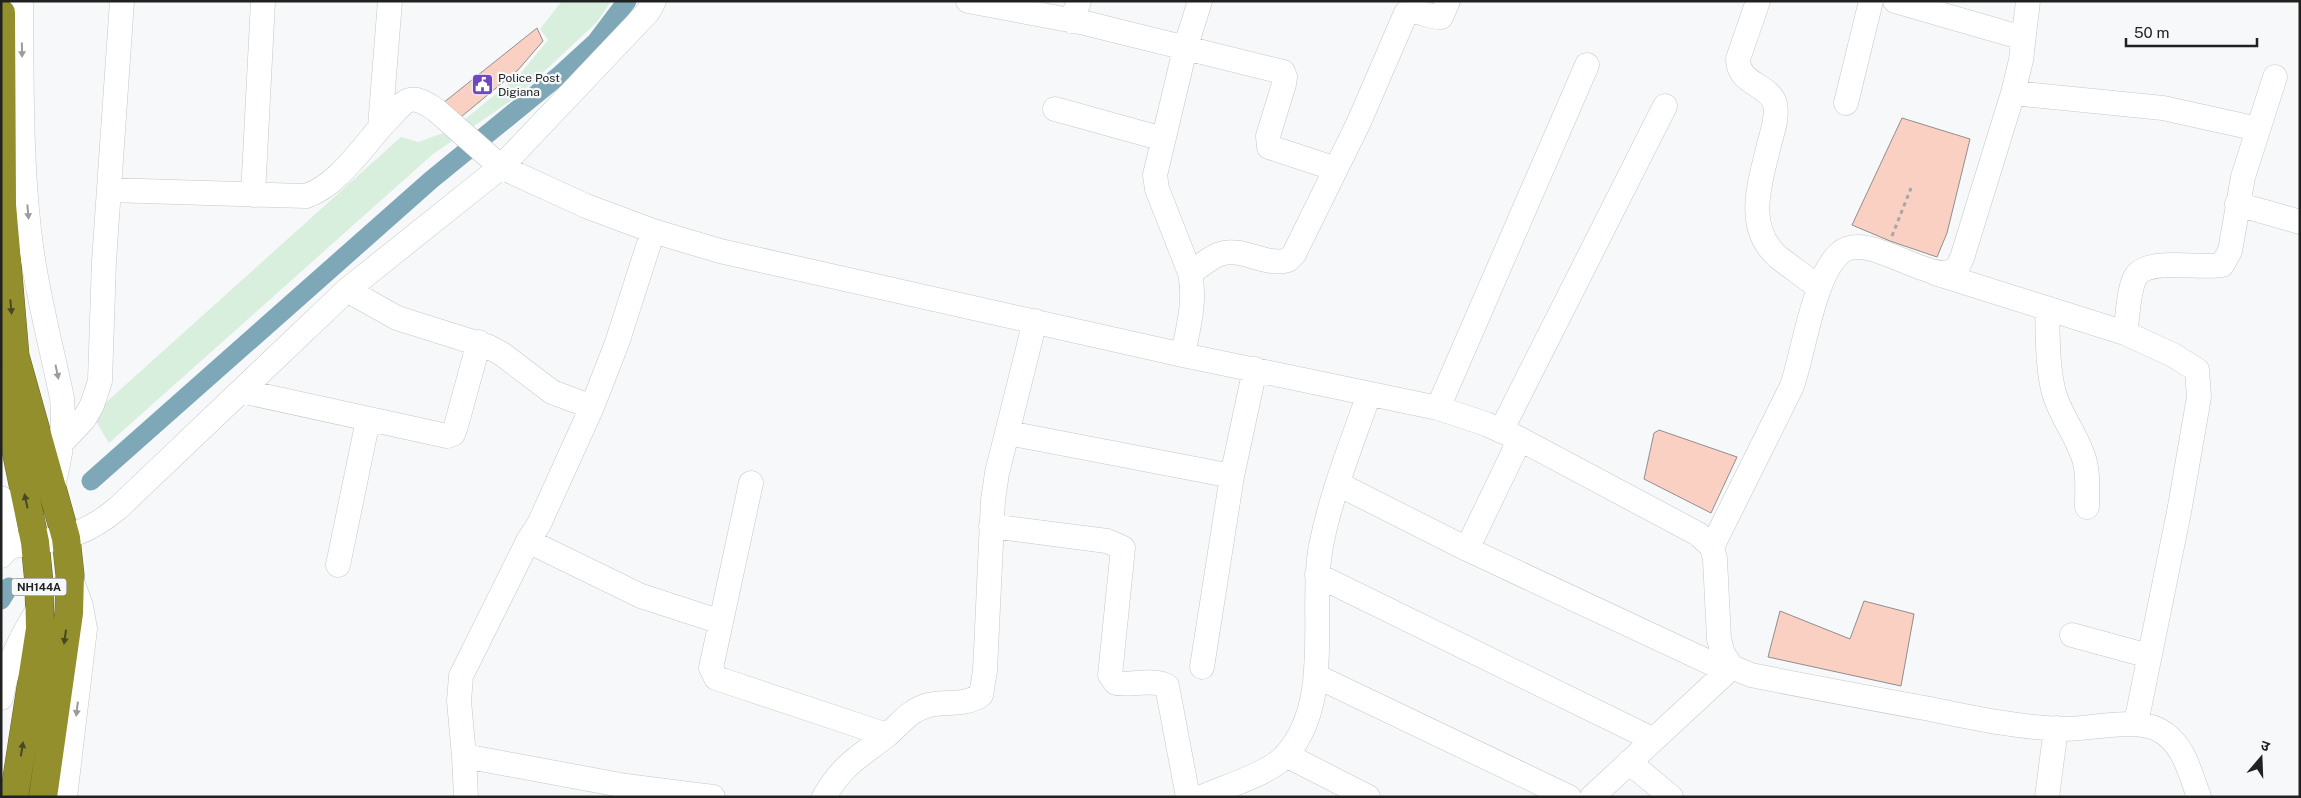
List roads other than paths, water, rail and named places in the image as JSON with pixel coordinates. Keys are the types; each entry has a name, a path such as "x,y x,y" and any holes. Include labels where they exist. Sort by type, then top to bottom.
{"highway":[{"name":"NH144A","path":"1,13 2,205 15,356 66,538 70,575 69,613 43,797"},
{"name":"NH144A","path":"1,378 35,542 40,606 40,629 14,797"}],"street":[{"path":"21,1 24,163 28,216 33,254 62,398 64,421 63,441 52,489"},
{"path":"63,441 84,419 92,405 100,381 109,190 122,1"},
{"path":"253,195 263,1"},
{"path":"380,127 390,1"},
{"path":"1,498 5,551 35,542 66,538 102,521 118,508 347,290 501,167 648,12 654,1"},
{"path":"968,1 1075,11 1185,49 1283,72 1285,77 1284,84 1268,136 1269,147 1336,169"},
{"path":"1184,355 1193,301 1190,273 1156,188 1155,175 1185,49 1200,1"},
{"path":"1190,273 1213,257 1229,252 1272,261 1288,260 1294,254 1359,122 1406,13 1418,12 1441,17 1448,1"},
{"path":"1758,1 1738,59 1738,68 1751,82 1771,96 1775,102 1775,118 1757,196 1759,227 1765,240 1777,256 1818,287"},
{"path":"1846,103 1871,1"},
{"path":"1894,1 2023,38"},
{"path":"1930,272 1945,273 1951,271 1956,268 1962,258 2014,93 2028,1"},
{"path":"1438,408 1586,65"},
{"path":"2125,333 2133,285 2136,276 2143,269 2153,265 2211,267 2222,265 2230,251 2243,177 2276,77"},
{"path":"2014,93 2163,108 2258,129"},
{"path":"109,190 299,197 318,192 330,183 406,101 414,99 426,103 436,110 471,143 501,167 586,206 653,231 720,251 1184,355 1438,408 1511,435 1698,534 1712,547 1717,574 1718,639 1730,669"},
{"path":"1467,549 1511,435 1665,106"},
{"path":"1055,109 1163,139"},
{"path":"2237,204 2300,222"},
{"path":"466,797 459,701 461,676 528,541 552,498 592,407 617,343 653,231"},
{"path":"1712,547 1792,386 1818,287 1828,268 1840,252 1850,248 1886,253 1930,272 2125,333 2187,362 2197,370 2199,384 2199,397 2180,502 2136,723"},
{"path":"347,290 397,318 479,342 502,354 552,392 592,407"},
{"path":"2047,308 2048,367 2060,408 2082,453 2087,483 2087,507"},
{"path":"824,797 849,762 887,735 910,713 930,705 962,702 981,695 985,671 991,526 998,473 1036,321"},
{"path":"241,390 368,420 447,436 453,434 479,342"},
{"path":"1202,667 1232,476 1255,369"},
{"path":"1202,797 1276,765 1296,741 1304,723 1312,699 1316,676 1317,575 1322,543 1338,484 1369,394"},
{"path":"338,565 368,420"},
{"path":"1008,433 1232,476"},
{"path":"751,483 711,668 716,678 887,735"},
{"path":"1338,484 1467,549 1730,669 1750,675 1998,722 2086,729 2136,723 2159,730 2173,741 2184,756 2200,797"},
{"path":"991,526 1107,542 1123,548 1110,674 1116,683 1126,685 1157,683 1167,686 1188,797"},
{"path":"528,541 641,596 721,622"},
{"path":"65,797 85,629 81,606 70,575"},
{"path":"1317,575 1652,739"},
{"path":"1,698 11,658 40,606"},
{"path":"2072,636 2149,656"},
{"path":"1592,797 1652,739 1730,669"},
{"path":"1316,676 1569,797"},
{"path":"2047,797 2056,728"},
{"path":"1286,755 1368,797"},
{"path":"464,756 626,786 712,797"},
{"path":"1629,762 1671,797"}],"waterway":[{"path":"91,481 431,180 561,74 596,42 627,1"},
{"path":"1,600 9,587"}],"place":[{"name":"Police Post Digiana","path":"482,85"}]}
